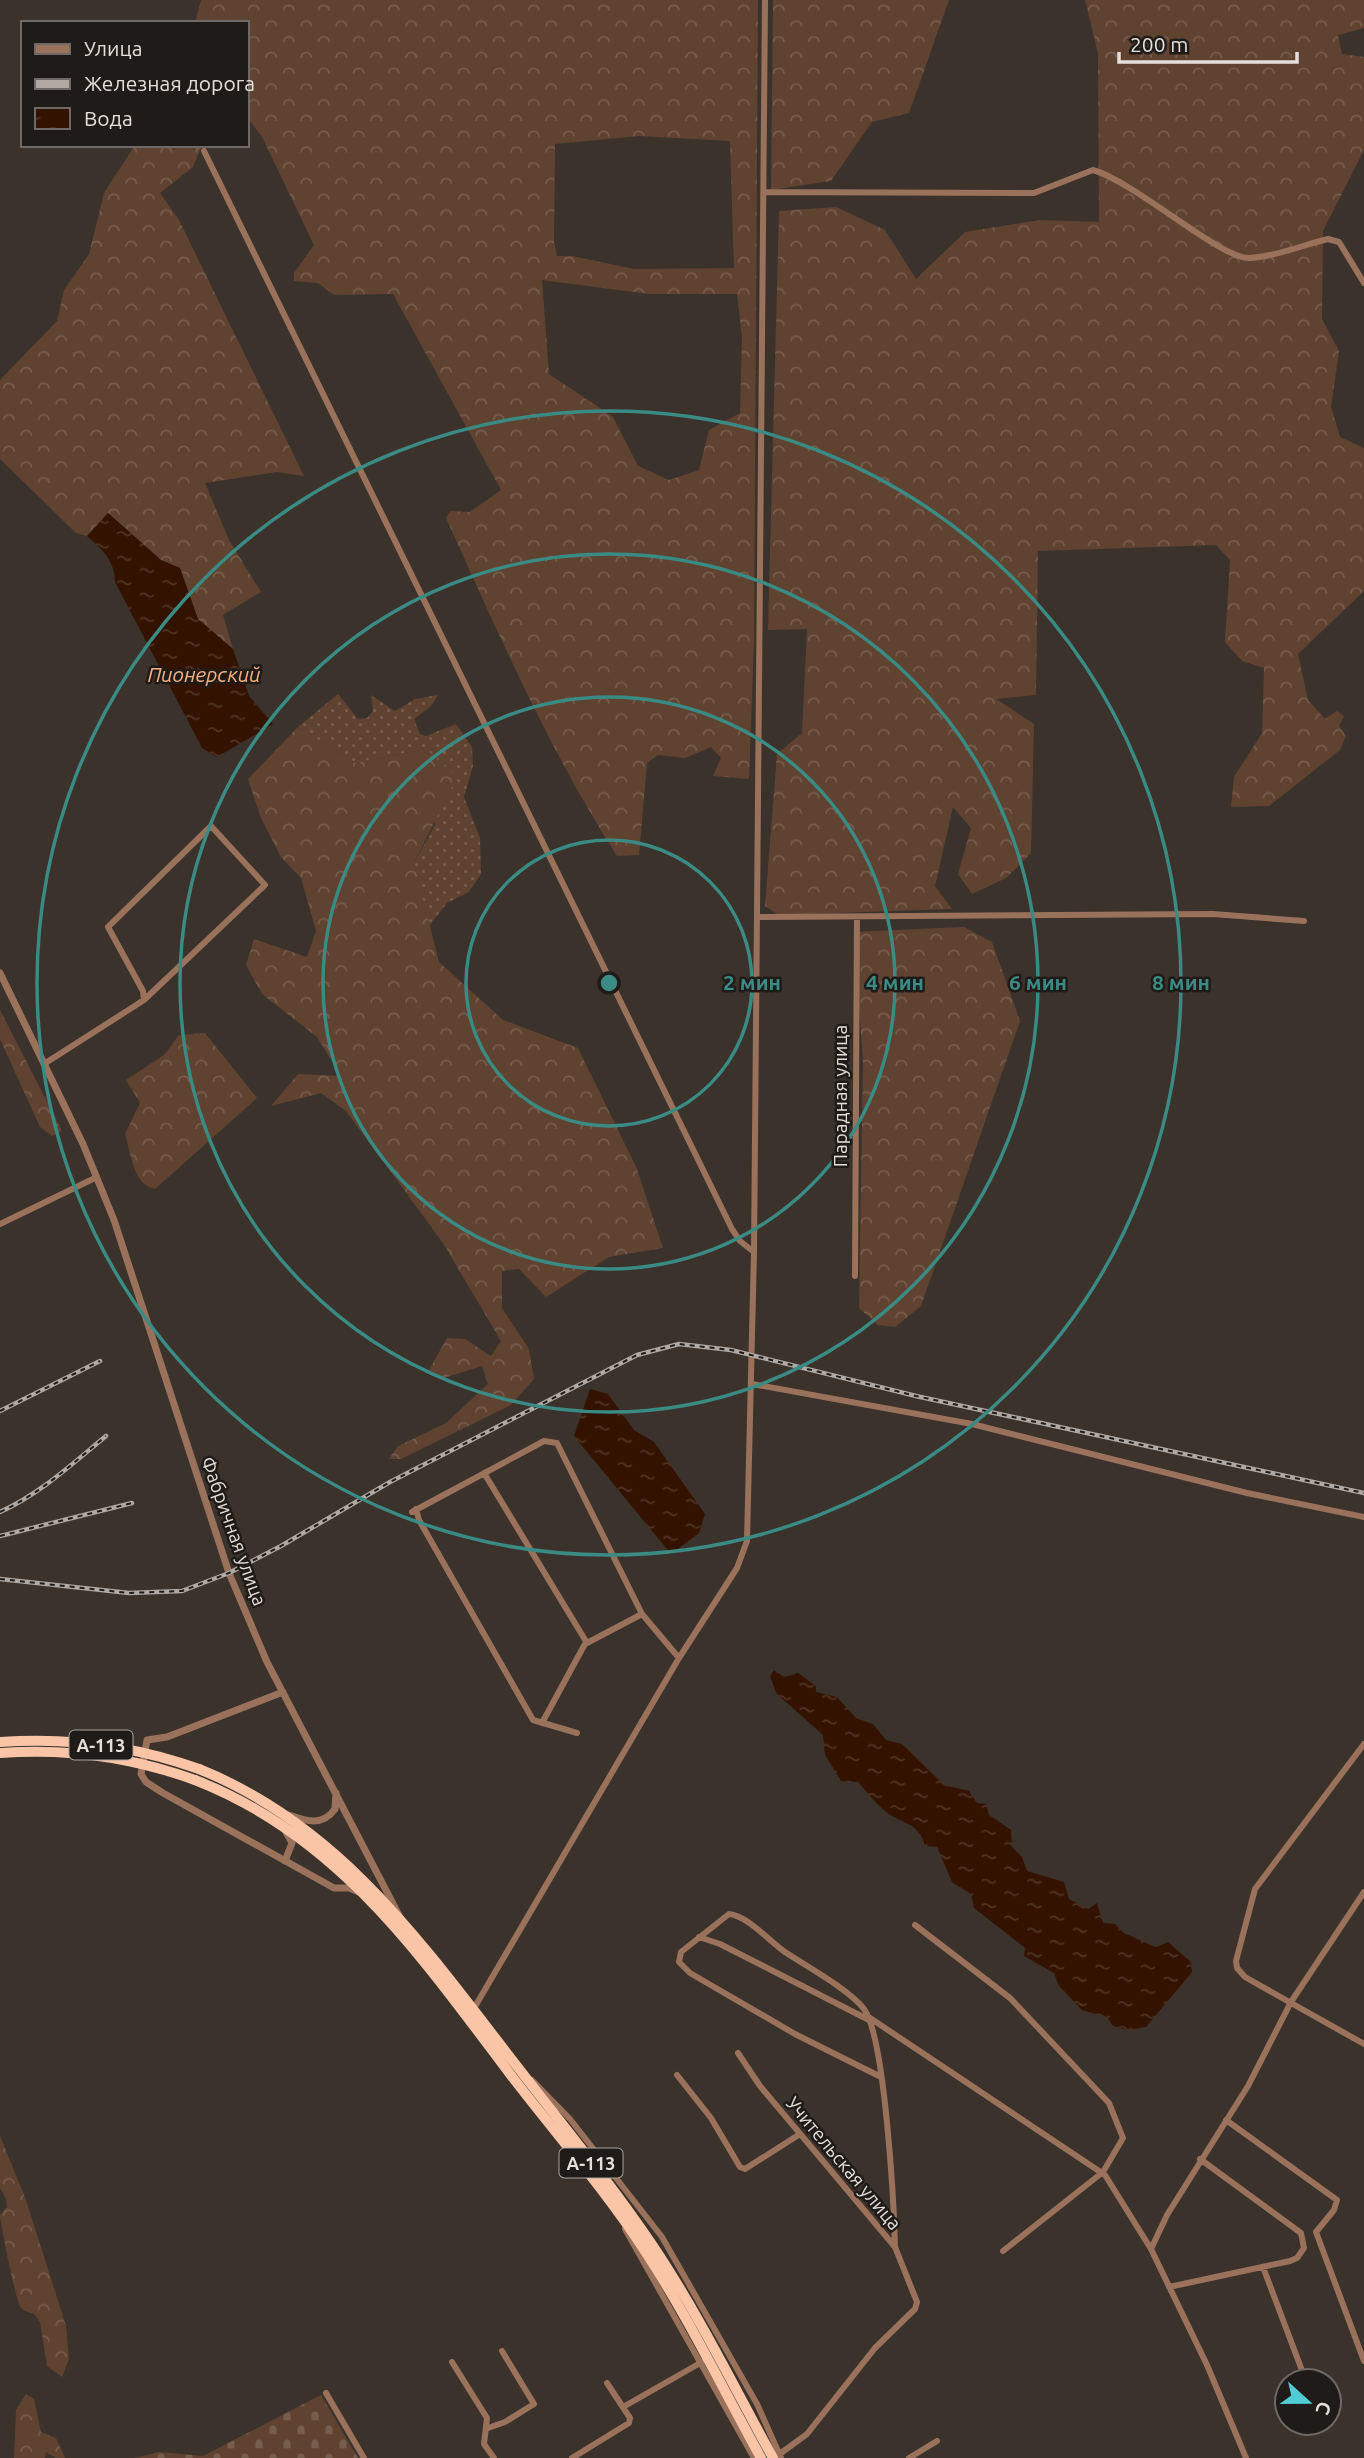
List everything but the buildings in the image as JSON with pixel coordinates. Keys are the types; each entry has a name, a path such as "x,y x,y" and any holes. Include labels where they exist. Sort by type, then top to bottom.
{"highway":[{"name":"А-113","path":"0,1742 64,1741 109,1745 154,1755 256,1796 286,1814 345,1860 400,1917 653,2245 778,2456"},
{"name":"А-113","path":"0,1753 64,1751 107,1756 197,1774 275,1819 321,1854 368,1897 407,1938 619,2214 662,2278 761,2458"}],"street":[{"path":"473,2010 679,1658 737,1568 747,1541 754,1252 765,0"},
{"path":"204,151 732,1229 740,1241 754,1252"},
{"path":"764,192 1034,193 1093,170 1129,185 1236,255 1246,258 1264,256 1328,239 1339,242 1364,283"},
{"path":"44,1064 144,1000 265,885 211,826 108,927 143,991 144,1000"},
{"path":"757,917 1213,915 1304,921"},
{"name":"Парадная улица","path":"855,1276 857,917"},
{"name":"Фабричная улица","path":"0,973 97,1177 122,1243 229,1573 283,1692 334,1785 400,1917"},
{"path":"0,1224 97,1177"},
{"path":"752,1384 972,1424 1247,1493 1364,1517"},
{"path":"577,1732 533,1720 414,1511 544,1441 557,1443 642,1614 679,1658"},
{"path":"484,1473 586,1642"},
{"path":"542,1723 586,1642 642,1614"},
{"path":"283,1692 167,1737 147,1740 141,1770 150,1785 285,1861 334,1888 349,1888 368,1897"},
{"path":"1364,1744 1255,1888 1236,1961 1237,1968 1245,1977 1364,2043"},
{"path":"286,1814 316,1822 327,1818 337,1802 334,1785"},
{"path":"275,1819 292,1843 285,1861"},
{"path":"1151,2249 1167,2214 1260,2063 1291,2002 1364,1892"},
{"path":"881,2077 804,2039 681,1968 678,1957 681,1952 729,1914 740,1916 762,1936 864,2008 869,2018 881,2077 895,2247"},
{"path":"915,1925 1010,1998 1109,2102 1123,2138 1103,2172 1003,2250"},
{"path":"699,1937 720,1944 869,2018 1103,2172 1151,2249 1207,2365 1246,2458"},
{"name":"Учительская улица","path":"738,2053 760,2086 895,2247 917,2302 915,2309 875,2348 807,2434 778,2456"},
{"path":"677,2075 711,2118 740,2167 745,2169 800,2134"},
{"path":"1226,2120 1337,2200 1334,2210 1316,2232 1364,2361"},
{"path":"1170,2287 1297,2258 1304,2246 1301,2233 1200,2160"},
{"path":"619,2214 631,2242 702,2362 754,2458"},
{"path":"1263,2267 1301,2367"},
{"path":"488,2428 505,2422 534,2404 502,2351"},
{"path":"452,2362 487,2418 488,2428 484,2444 495,2458"},
{"path":"623,2407 702,2362"},
{"path":"572,2458 626,2427 630,2418 607,2383"},
{"path":"326,2393 364,2458"},
{"path":"909,2458 937,2441"}],"green space":[{"path":"201,0 758,0 754,640 749,779 713,776 721,758 711,747 685,758 658,755 647,763 639,855 617,856 592,816 547,733 446,518 450,511 470,512 501,490 393,294 334,295 318,283 294,281 294,273 314,245 262,137 248,118 248,21 196,21","holes":["639,136 730,141 734,268 634,269 572,256 557,256 554,242 555,144","542,280 649,294 737,294 742,337 740,413 709,430 699,470 669,480 638,466 613,417 549,374"]},
{"path":"773,0 949,0 909,113 872,122 831,181 771,190"},
{"path":"1085,0 1364,0 1364,28 1338,35 1342,54 1364,57 1364,150 1323,231 1322,319 1339,351 1331,407 1340,437 1364,448 1364,591 1298,654 1308,700 1325,719 1337,711 1344,716 1339,726 1346,736 1340,750 1269,806 1231,807 1234,777 1262,733 1264,668 1242,661 1225,642 1230,560 1216,545 1038,551 1036,695 996,699 1034,724 1031,853 1006,878 972,894 958,874 971,828 953,807 935,886 952,909 779,915 765,906 777,754 802,733 807,629 768,630 779,211 836,207 885,230 916,279 965,232 1040,220 1099,222 1098,53"},
{"path":"134,147 201,147 193,167 160,193 179,220 304,476 277,472 205,483 229,540 261,592 223,615 233,649 198,619 180,568 161,560 108,513 87,536 76,533 0,459 0,380 57,321 64,290 89,254 104,193"},
{"path":"338,694 358,719 367,718 373,711 371,695 395,711 415,699 438,695 431,706 414,719 420,734 426,736 456,724 472,747 473,766 464,797 480,838 481,874 469,892 447,903 429,926 414,863 435,825 426,749 355,763 298,727"},
{"path":"298,727 355,763 426,749 457,777 414,863 439,962 503,1020 578,1048 637,1169 663,1248 609,1257 546,1297 519,1269 502,1271 502,1308 529,1349 534,1379 511,1405 401,1459 389,1459 398,1446 446,1423 488,1384 482,1366 444,1378 428,1372 447,1338 465,1339 491,1356 501,1341 443,1243 346,1111 321,1093 271,1106 298,1074 341,1076 317,1037 262,994 246,965 254,939 307,957 316,931 301,878 281,857 261,818 248,779"},
{"path":"964,927 992,942 1020,1021 921,1306 895,1327 878,1325 859,1308 863,1062 854,932"},
{"path":"0,1010 62,1131 52,1136 40,1127 0,1039"},
{"path":"205,1033 257,1098 155,1189 137,1175 131,1159 125,1134 140,1103 126,1080 164,1055 179,1035"},
{"path":"0,2136 26,2200 66,2326 69,2359 62,2377 47,2366 40,2322 34,2314 22,2308 15,2290 0,2215 7,2207 0,2188"},
{"path":"26,2394 34,2399 41,2432 56,2438 65,2458 56,2458 46,2452 45,2458 14,2458 16,2410"},
{"path":"321,2395 358,2458 135,2458 159,2452 203,2456"}],"water":[{"name":"Пионерский","path":"108,513 161,560 180,568 198,619 233,649 249,696 273,724 217,757 202,748 115,582 110,562 87,536"},
{"path":"590,1389 608,1394 634,1430 654,1442 705,1514 699,1533 671,1554 574,1436"},
{"path":"774,1670 784,1677 798,1673 816,1686 816,1692 837,1697 856,1718 873,1724 886,1740 902,1744 944,1785 969,1791 977,1803 986,1804 989,1815 1011,1830 1012,1847 1022,1857 1027,1871 1064,1882 1069,1899 1088,1909 1097,1903 1103,1923 1115,1924 1124,1933 1156,1947 1168,1942 1191,1962 1192,1972 1146,2027 1127,2030 1113,2026 1107,2017 1082,2010 1059,1986 1054,1973 1024,1956 1025,1948 974,1908 971,1894 952,1882 937,1847 925,1846 913,1827 885,1811 858,1782 841,1781 825,1755 823,1735 776,1693 770,1676"}],"railway":[{"path":"0,1579 129,1593 182,1591 229,1573 390,1482 637,1355 679,1344 731,1350 916,1396 1364,1493"},
{"path":"0,1411 100,1361"},
{"path":"0,1512 42,1487 106,1436"},
{"path":"0,1536 132,1503"}]}
